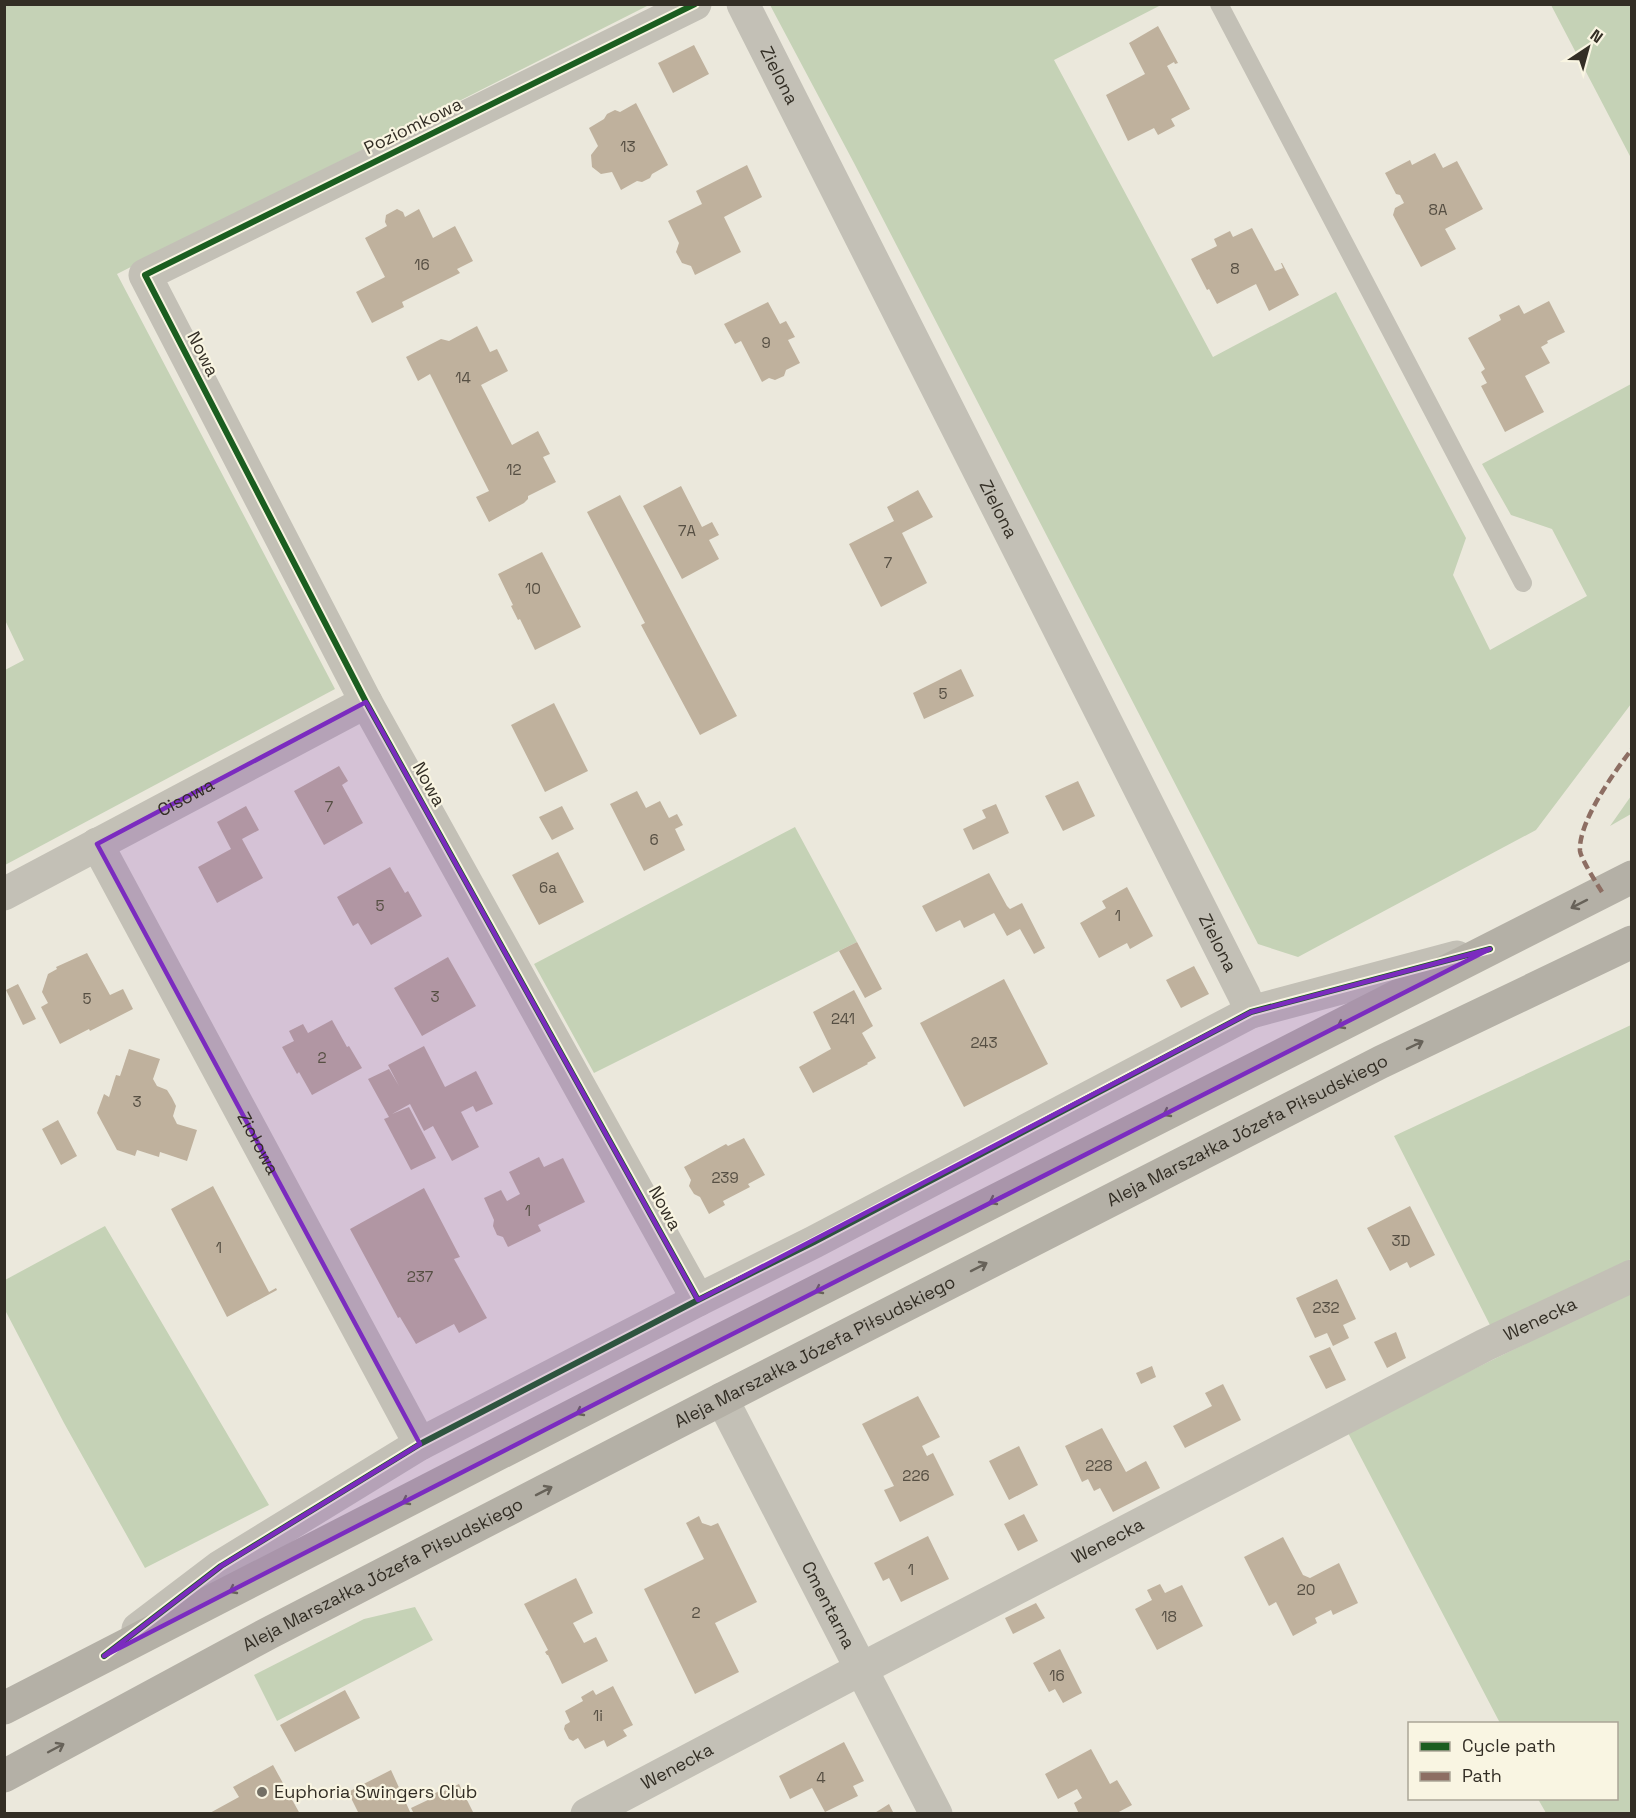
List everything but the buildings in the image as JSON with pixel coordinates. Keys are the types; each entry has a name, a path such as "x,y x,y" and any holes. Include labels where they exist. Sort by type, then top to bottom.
{"main road":[{"path":"4,1708 625,1388 1632,877"},
{"name":"Aleja Marszałka Józefa Piłsudskiego","path":"4,1776 269,1633 722,1399 1381,1062 1632,942"}],"street":[{"name":"Poziomkowa","path":"145,275 695,4"},
{"name":"Zielona","path":"743,4 1251,1012"},
{"name":"Nowa","path":"145,275 366,702 698,1300"},
{"name":"Cisowa","path":"4,894 366,702"},
{"name":"Ziołowa","path":"97,844 420,1444"},
{"path":"104,1656 221,1566 420,1444 814,1242 1251,1012 1491,949"},
{"name":"Wenecka","path":"587,1814 1485,1345 1632,1276"},
{"name":"Cmentarna","path":"722,1399 936,1814"}],"lane":[{"path":"1219,4 1523,583"}],"highlighted area":[{"path":"366,702 698,1300 1251,1012 1490,949 636,1383 104,1656 221,1566 420,1444 97,844"}],"green space":[{"path":"5,5 649,5 117,274 335,689 5,865 5,670 24,660 5,620"},
{"path":"770,5 1161,5 1054,60 1213,357 1336,292 1466,538 1453,575 1490,650 1587,596 1552,529 1511,515 1482,464 1631,384 1631,704 1536,830 1298,957 1258,944"},
{"path":"1551,5 1631,5 1631,158"},
{"path":"1631,796 1631,814 1610,826"},
{"path":"795,827 857,942 594,1073 534,964"},
{"path":"1631,1025 1631,1259 1491,1327 1394,1136"},
{"path":"105,1226 269,1505 145,1568 64,1423 5,1310 5,1280"},
{"path":"1631,1292 1631,1813 1546,1813 1539,1800 1618,1800 1618,1722 1499,1722 1347,1431"},
{"path":"415,1607 433,1640 277,1721 254,1675 364,1619"}],"marked path":[{"path":"1602,892 1581,855 1581,839 1599,797 1632,749"}],"cycle path":[{"path":"695,4 145,275 366,702 698,1300"},
{"path":"104,1656 221,1566 420,1444 814,1242 1251,1012 1490,949"}],"place":[{"name":"Euphoria Swingers Club","path":"262,1792"}]}
